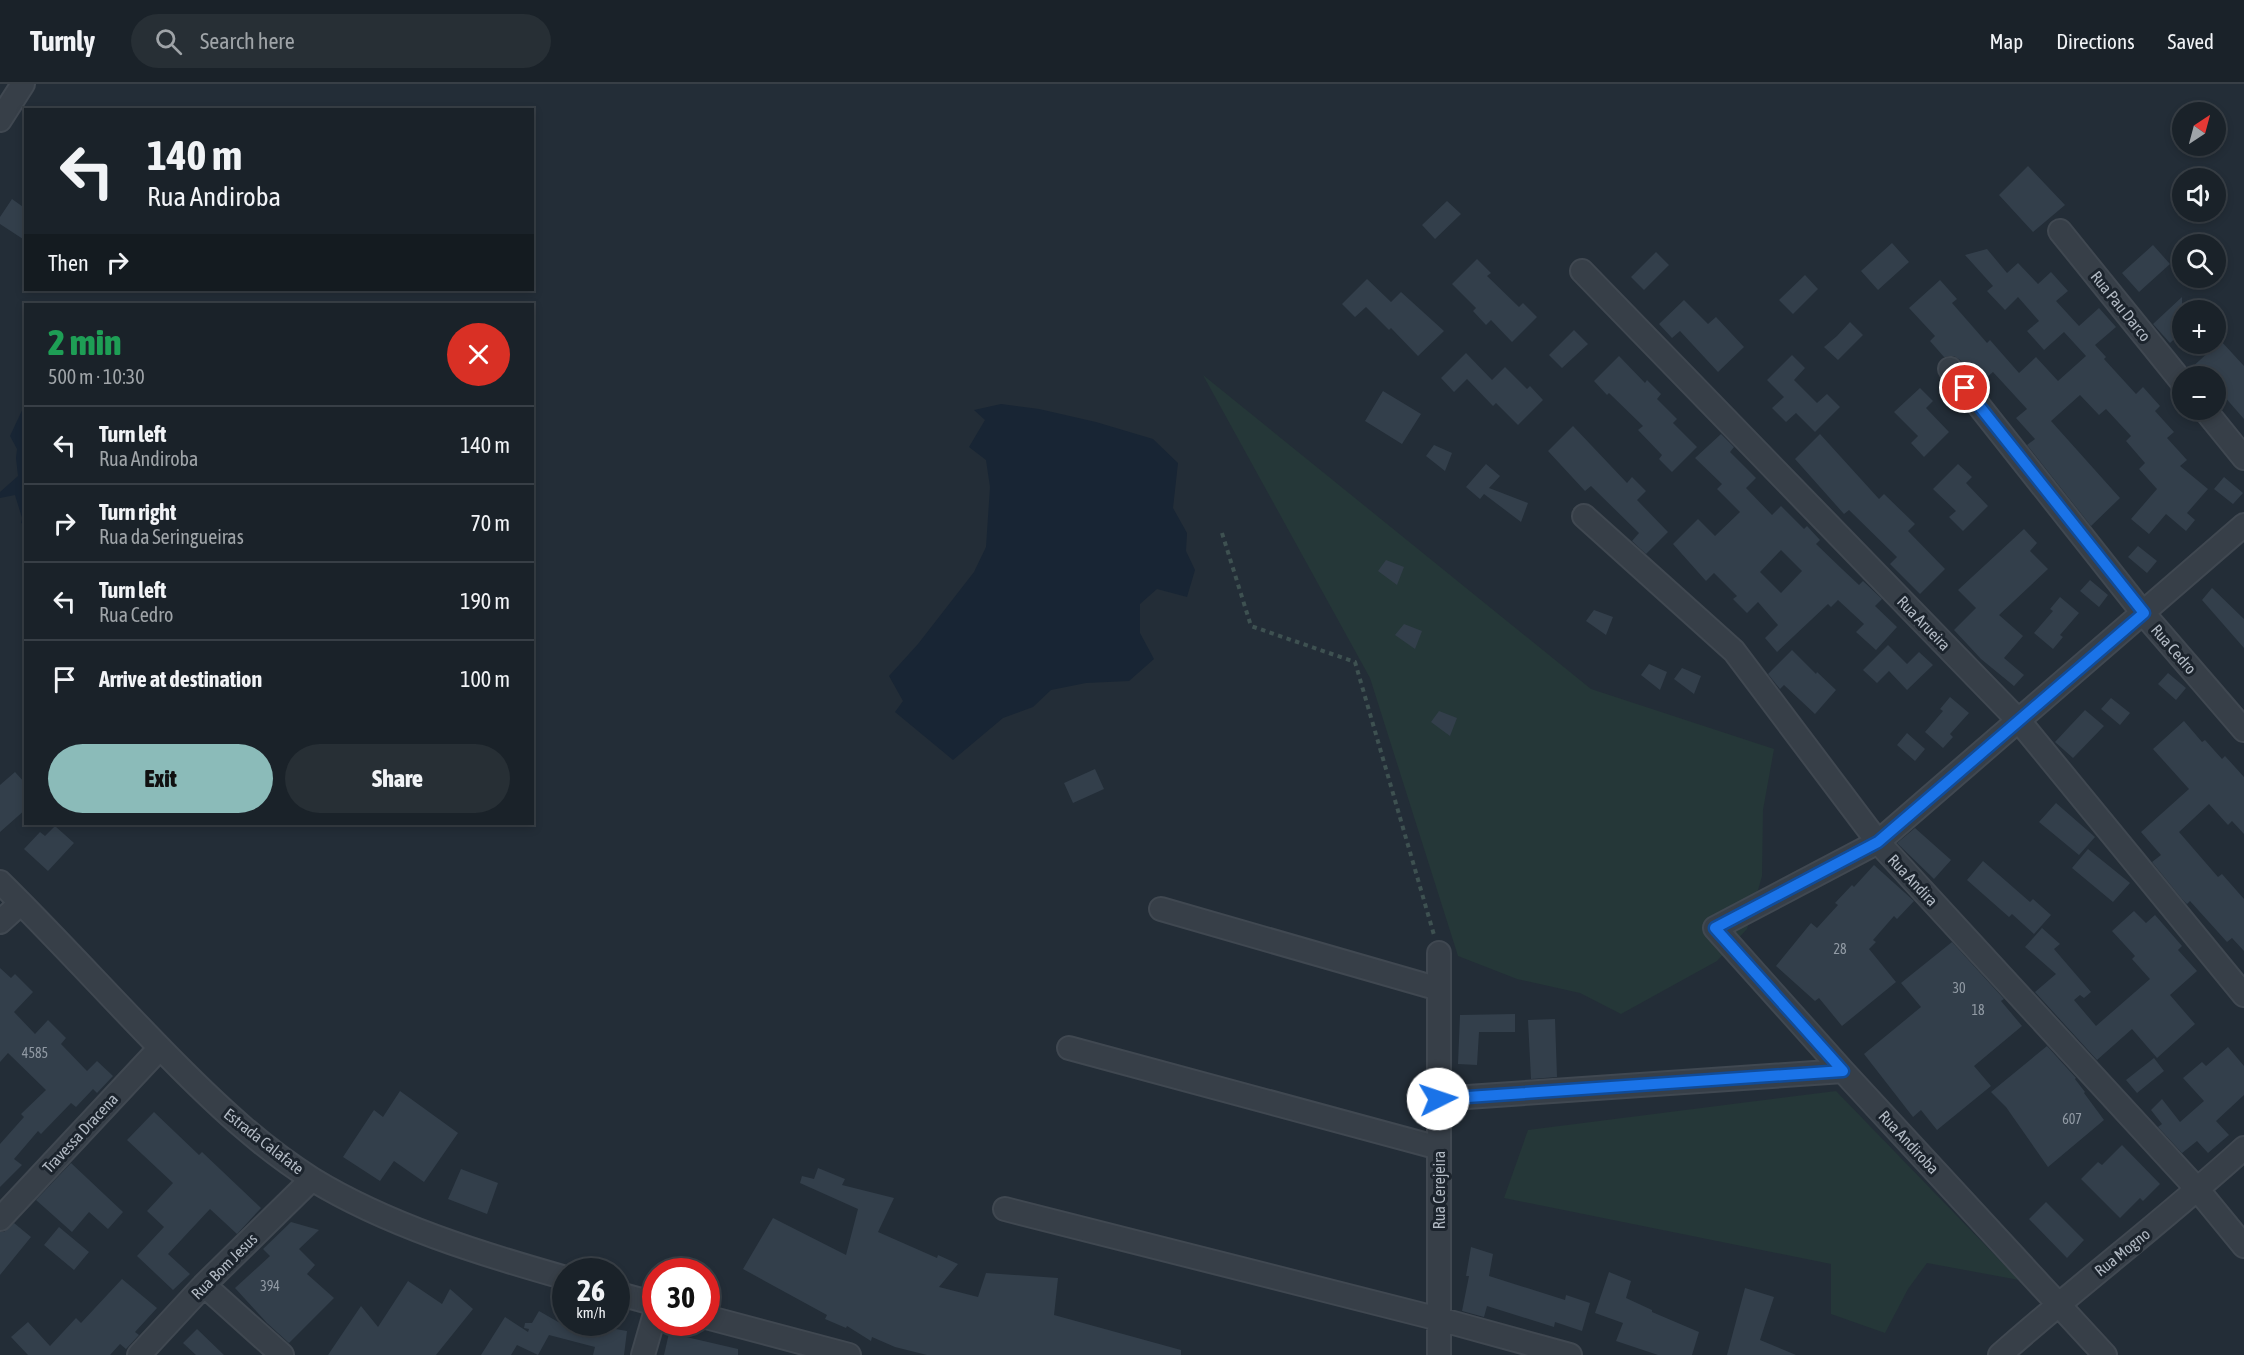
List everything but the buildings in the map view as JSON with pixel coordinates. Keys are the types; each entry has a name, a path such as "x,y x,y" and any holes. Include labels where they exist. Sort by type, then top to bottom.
{"street":[{"path":"0,120 23,84"},
{"name":"Rua Pau Darco","path":"2061,231 2172,370"},
{"name":"Rua Arueira","path":"1582,271 2019,721 2244,995"},
{"name":"Rua Cedro","path":"1950,369 2144,613 2244,730"},
{"path":"2213,420 2244,458"},
{"name":"Rua Andira","path":"1584,516 1734,651 1878,842 2198,1190 2244,1246"},
{"path":"1878,842 2244,525"},
{"name":"Rua Andiroba","path":"1878,842 1715,928 1843,1071 2105,1355"},
{"name":"Estrada Calafate","path":"0,882 160,1048 234,1121 312,1179 379,1213 452,1243 552,1274"},
{"path":"0,922 21,903"},
{"path":"1161,909 1439,989"},
{"name":"Rua Cerejeira","path":"1439,953 1439,1355"},
{"name":"Travessa Dracena","path":"0,1219 160,1048"},
{"path":"1069,1048 1439,1148"},
{"path":"1438,1099 1843,1071"},
{"name":"Rua Mogno","path":"2000,1355 2058,1304 2198,1190 2244,1148"},
{"name":"Rua Bom Jesus","path":"138,1355 204,1285 312,1179"},
{"path":"1005,1209 1439,1319 1569,1355"},
{"path":"204,1285 282,1355"},
{"path":"720,1321 849,1355"},
{"path":"643,1355 648,1336"}],"path":[{"path":"1222,533 1251,626 1355,662 1439,953"}],"shaded area":[{"path":"1203,375 1591,689 1774,749 1763,810 1762,876 1747,929 1717,961 1621,1014 1580,993 1517,979 1458,956 1370,678"},
{"path":"1836,1091 2019,1280 1927,1263 1908,1289 1885,1333 1831,1314 1831,1264 1504,1198 1528,1130"}],"water":[{"path":"1001,404 1039,409 1096,422 1153,439 1178,463 1173,508 1187,533 1186,551 1195,570 1187,597 1157,589 1140,604 1140,633 1154,659 1129,681 1086,683 1051,690 1033,707 1003,718 953,760 895,712 903,701 889,676 918,644 974,572 986,547 990,487 986,460 969,447 985,420 974,410"},
{"path":"24,406 24,524 21,523 22,518 15,495 0,498 0,492 18,476 17,449 10,436"}],"route":[{"path":"1438,1099 1843,1071 1715,928 1878,842 2144,613 1965,388"}]}
